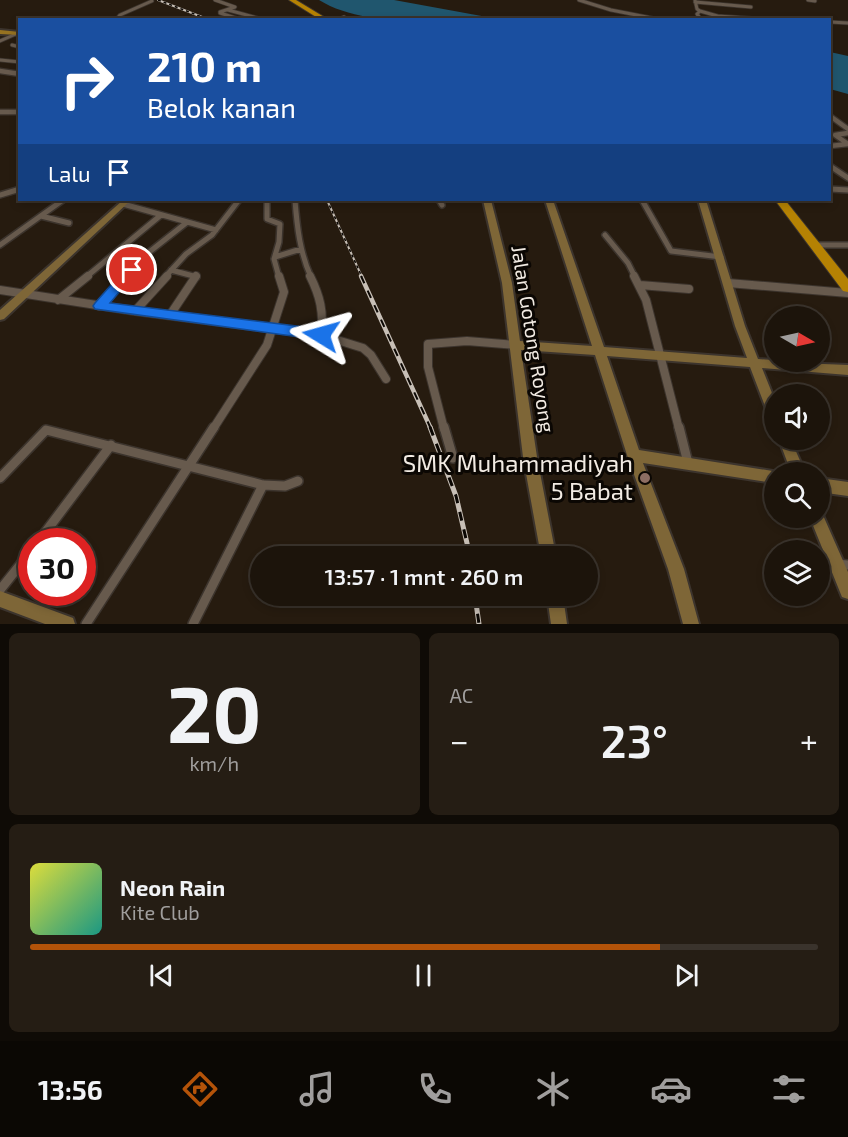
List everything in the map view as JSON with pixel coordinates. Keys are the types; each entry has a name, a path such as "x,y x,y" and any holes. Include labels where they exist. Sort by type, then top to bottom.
{"highway":[{"path":"292,0 323,18"},
{"path":"781,201 848,288"}],"main road":[{"path":"0,32 18,34"}],"street":[{"path":"215,0 235,7 219,13 235,18"},
{"path":"579,0 611,10 652,18"},
{"path":"725,18 700,11 695,1 751,7 750,0"},
{"path":"808,0 815,1"},
{"path":"118,18 152,1"},
{"path":"228,10 258,18"},
{"path":"700,11 697,13 700,18"},
{"path":"717,16 750,18"},
{"path":"831,22 848,22"},
{"path":"0,41 18,34"},
{"path":"12,45 18,46"},
{"path":"0,60 18,62"},
{"path":"0,71 18,73"},
{"path":"0,112 18,112"},
{"path":"831,117 848,131"},
{"path":"831,124 838,122"},
{"path":"831,136 848,131"},
{"path":"831,136 848,144"},
{"path":"831,136 840,145"},
{"path":"831,146 848,144"},
{"path":"831,167 848,178"},
{"path":"831,189 848,190"},
{"path":"0,195 18,190"},
{"path":"0,245 62,201"},
{"path":"135,311 186,254 216,230 238,201"},
{"path":"86,624 267,345 284,292 275,257 278,252 280,224 267,219 268,201"},
{"path":"295,201 301,249 310,279 320,297 323,319 321,335"},
{"name":"Jalan Gotong Royong","path":"487,201 507,283 530,457 546,546"},
{"path":"549,201 634,455 676,569 691,624"},
{"path":"643,201 671,251 721,257"},
{"path":"702,201 752,362 764,390"},
{"path":"0,316 125,202 186,223 216,230"},
{"path":"58,300 161,215"},
{"path":"41,216 69,223"},
{"path":"99,306 148,253 186,223"},
{"path":"605,235 628,263 640,285 662,355 688,463"},
{"path":"815,245 848,245"},
{"path":"275,257 301,249"},
{"path":"170,315 198,276 171,270"},
{"path":"728,283 848,293"},
{"path":"640,285 689,289"},
{"path":"0,290 99,306 321,335 363,348 371,355 386,379"},
{"path":"453,458 431,377 427,356 428,344 467,341 848,370"},
{"path":"0,478 46,429 263,485 285,486 298,481"},
{"path":"49,528 111,445"},
{"path":"634,455 764,475"},
{"path":"193,624 263,485"},
{"path":"830,487 848,489"},
{"path":"822,528 842,564 848,591"},
{"path":"0,590 18,568"},
{"path":"0,599 67,624"},
{"path":"556,606 559,624"}],"water":[{"path":"319,0 394,0 493,18 376,18 338,9"},
{"path":"831,52 848,56 848,94 831,89"}],"railway":[{"path":"158,0 205,18"},
{"path":"327,201 362,277"},
{"path":"361,276 431,429"},
{"path":"430,427 456,496 468,546"},
{"path":"476,606 479,624"}],"place":[{"name":"SMK Muhammadiyah 5 Babat","path":"645,478"}],"route":[{"path":"132,270 99,306 321,335"}]}
